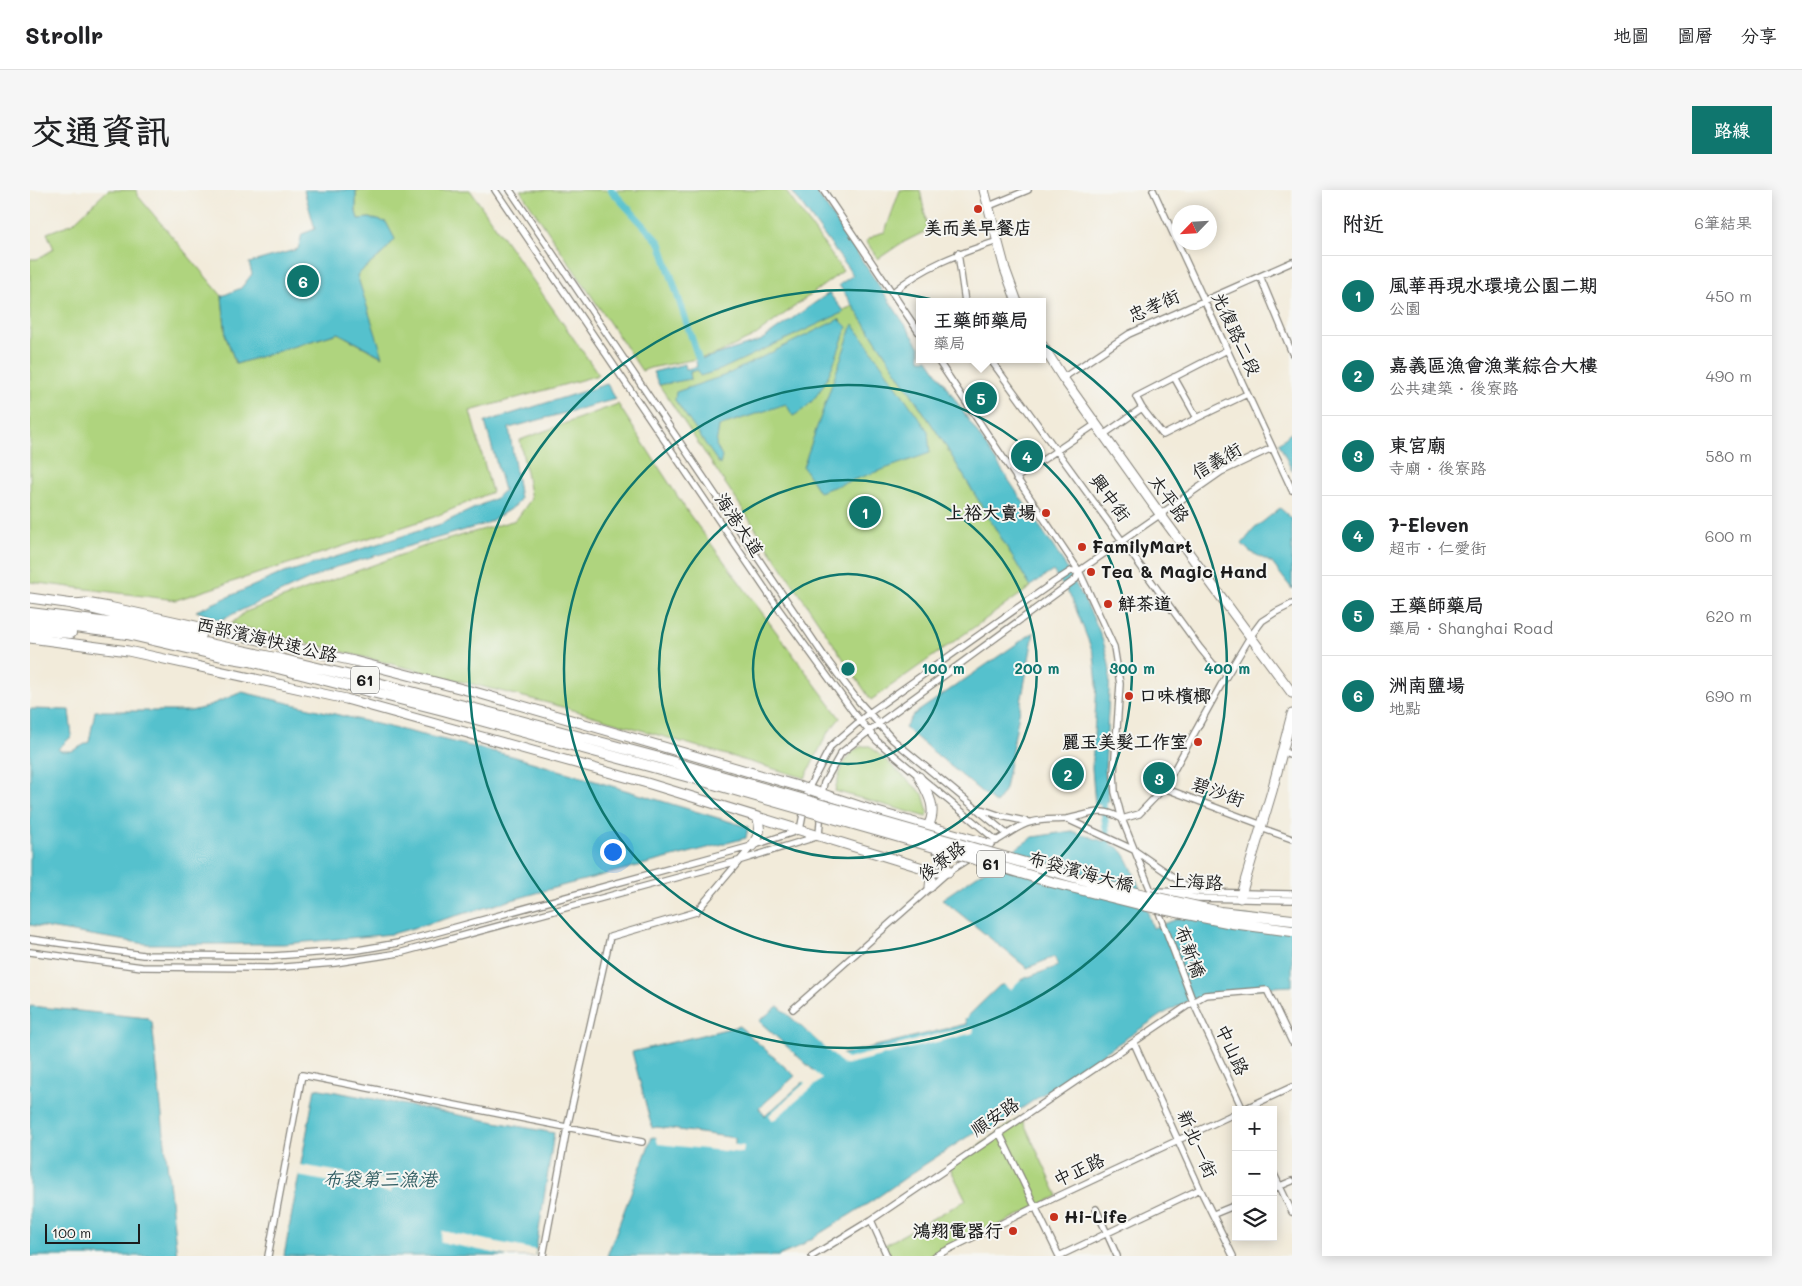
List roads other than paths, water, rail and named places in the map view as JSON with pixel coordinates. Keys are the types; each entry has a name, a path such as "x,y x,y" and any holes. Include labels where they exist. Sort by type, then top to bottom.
{"highway":[{"path":"73,604 206,636 280,659"},
{"name":"西部濱海快速公路","path":"30,612 109,623 280,659 355,677 663,759 695,774"},
{"name":"西部濱海快速公路","path":"30,622 127,634 250,661 695,774"},
{"path":"30,630 99,634 226,657"},
{"name":"布袋濱海大橋","path":"695,774 1109,887 1220,912 1292,920"},
{"name":"布袋濱海大橋","path":"695,774 1050,882 1143,905 1232,923 1292,931"}],"street":[{"name":"海港大道","path":"495,190 778,608 860,721 877,741 993,843"},
{"name":"海港大道","path":"510,190 824,656 893,740 1007,834"},
{"path":"823,190 916,328"},
{"path":"984,190 1005,269 1016,298"},
{"path":"988,206 1028,190"},
{"name":"光復路二段","path":"1153,190 1292,490"},
{"path":"892,293 942,260 998,241"},
{"path":"958,253 964,298"},
{"name":"忠孝街","path":"1063,378 1129,334 1292,262"},
{"path":"1260,276 1292,353"},
{"path":"1226,350 1136,396 1142,408 1163,435 1247,394"},
{"name":"太平路","path":"1046,351 1103,435 1292,693"},
{"name":"布新橋","path":"940,363 1079,571 1114,647 1120,684 1115,785 1122,819 1193,1002"},
{"name":"興中街","path":"993,363 1212,664 1227,674"},
{"path":"1174,377 1197,418"},
{"path":"1103,435 1142,408"},
{"path":"1016,478 1096,424"},
{"name":"信義街","path":"1079,571 1221,472 1272,448"},
{"path":"800,830 808,789 831,746 869,713 1071,571 1079,571 1076,579 868,731 841,754 824,783 819,836"},
{"path":"30,598 73,604 86,603 134,612 354,661 561,716 910,821 993,843"},
{"path":"1122,819 1139,814 1164,788 1250,636 1262,622 1292,604"},
{"path":"30,638 128,651 346,699 647,783 925,869 936,872 948,872 942,856 921,829 910,821"},
{"path":"1241,896 1292,714"},
{"path":"1282,751 1292,755"},
{"path":"919,777 931,798 933,818 928,826"},
{"name":"碧沙街","path":"1164,788 1292,839"},
{"path":"972,806 1001,816 1031,822"},
{"name":"後寮路","path":"793,1008 948,872 1007,834 1031,822 1067,819 1094,812 1111,812 1122,819"},
{"path":"543,1256 567,1128 610,937 696,912 760,835 757,817"},
{"path":"1067,819 1134,850 1195,892"},
{"path":"30,939 143,954 273,956 358,950 398,943 752,846 800,830"},
{"path":"30,952 142,967 272,968 335,963 399,953 738,861 819,836"},
{"path":"925,869 931,877 930,888"},
{"name":"上海路","path":"1150,891 1159,895 1181,897 1292,894"},
{"name":"上海路","path":"1150,891 1195,892 1292,900"},
{"name":"順安路","path":"812,1256 871,1220 1205,995 1267,990 1292,1042"},
{"name":"中山路","path":"1193,1002 1241,1106"},
{"name":"新北一街","path":"1134,1043 1200,1189 1214,1214 1233,1256"},
{"path":"268,1256 302,1075 642,1142"},
{"path":"1252,1106 1292,1087"},
{"name":"中正路","path":"935,1256 1232,1115"},
{"path":"999,1132 1059,1256 1200,1189"},
{"path":"1277,1180 1292,1212"},
{"path":"1277,1187 1292,1181"},
{"path":"1214,1214 1232,1207"},
{"path":"1096,1209 1117,1256"},
{"path":"871,1220 887,1256"},
{"path":"824,1248 828,1256"}],"water":[{"path":"304,190 356,190 356,212 358,219 370,218 386,222 395,239 383,253 357,275 383,357 338,333 236,364 226,337 222,296 241,288 252,274 249,263 298,249 302,234 315,229"},
{"path":"791,190 815,190 916,341 916,363 931,363 1064,563 1085,602 1104,643 1110,672 1105,770 1109,801 1095,805 1092,768 1097,684 1094,655 1072,599 1053,571 1030,586 942,440 839,285 853,275"},
{"path":"829,293 844,312 720,370 700,376 698,370 690,372 691,379 659,385 653,372 685,364 686,369 697,367 696,361 760,341"},
{"path":"839,319 847,327 828,377 813,400 793,416 786,404 719,426 716,445 722,457 720,465 675,400 676,392 726,375"},
{"path":"853,324 928,431 930,453 819,492 803,467"},
{"path":"607,384 616,399 509,428 520,499 515,506 486,524 336,567 220,620 196,611 278,575 441,524 496,498 504,490 485,422"},
{"path":"1292,432 1292,471 1279,443"},
{"path":"1280,508 1292,519 1292,589 1272,563 1249,551 1242,544 1254,529"},
{"path":"1034,632 1005,789 996,804 905,728 913,715"},
{"path":"242,692 512,756 748,827 746,838 565,885 392,934 284,944 146,944 30,925 30,709 69,710 72,736 58,749 61,751 72,751 89,742 95,711 191,711"},
{"path":"1072,831 1120,849 1134,874 1153,928 1194,913 1292,920 1292,986 1205,995 1161,1015 985,1133 981,1128 872,1201 795,1249 778,1256 607,1256 652,1137 735,1146 735,1138 657,1127 652,1128 632,1052 739,1026 795,1076 759,1108 765,1116 815,1072 759,1021 778,1006 835,1056 966,1024 965,1019 999,986 1058,966 1054,957 1027,968 942,899 1033,837"},
{"path":"30,1006 148,1018 152,1022 177,1256 30,1256"},
{"name":"布袋第三漁港","path":"315,1088 554,1133 535,1256 284,1256"}],"waterway":[{"path":"611,190 660,243 699,360"},
{"path":"1102,794 1108,844"}],"place":[{"name":"美而美早餐店","path":"978,209"},
{"name":"洲南鹽場","path":"303,281"},
{"name":"王藥師藥局","path":"981,398"},
{"name":"7-Eleven","path":"1027,456"},
{"name":"風華再現水環境公園二期","path":"865,512"},
{"name":"上裕大賣場","path":"1046,513"},
{"name":"FamilyMart","path":"1082,547"},
{"name":"Tea & Magic Hand","path":"1091,572"},
{"name":"鮮茶道","path":"1108,604"},
{"name":"口味檳榔","path":"1129,696"},
{"name":"麗玉美髮工作室","path":"1198,742"},
{"name":"嘉義區漁會漁業綜合大樓","path":"1068,774"},
{"name":"東宮廟","path":"1159,778"},
{"name":"Hi-Life","path":"1054,1217"},
{"name":"鴻翔電器行","path":"1013,1231"}]}
